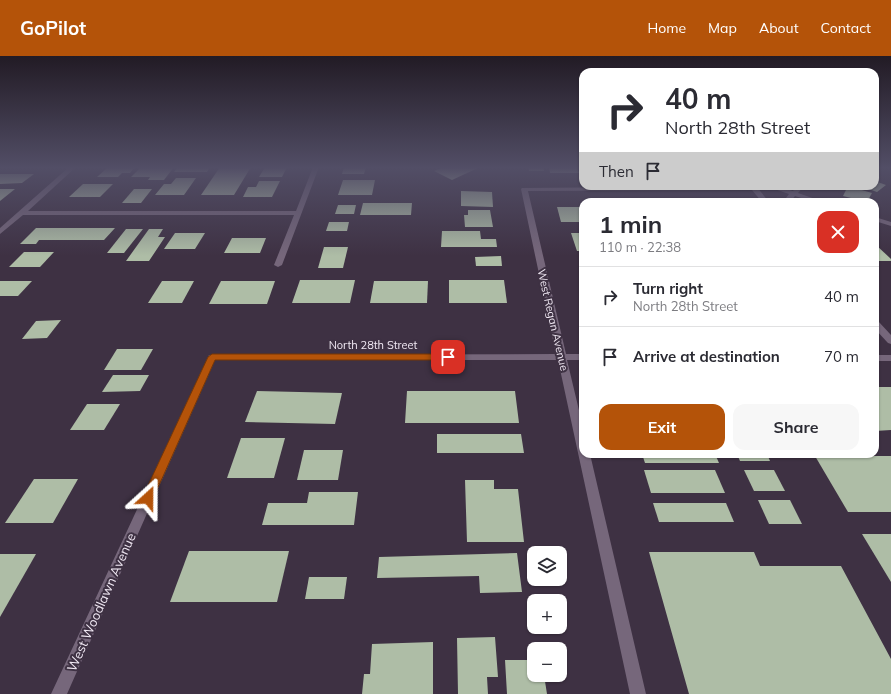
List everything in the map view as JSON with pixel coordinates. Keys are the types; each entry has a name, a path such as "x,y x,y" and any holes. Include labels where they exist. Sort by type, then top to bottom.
{"street":[{"path":"0,232 40,197"},
{"path":"278,265 304,197"},
{"name":"West Regan Avenue","path":"526,197 579,435"},
{"path":"22,213 298,213"},
{"path":"879,220 891,224"},
{"path":"879,328 891,341"},
{"name":"North 28th Street","path":"212,357 579,358"},
{"name":"West Woodlawn Avenue","path":"59,694 212,357"},
{"path":"879,358 891,358"},
{"name":"West Regan Avenue","path":"584,458 638,694"}],"building":[{"path":"0,197 5,197 0,201"},
{"path":"127,197 146,197 141,203 122,203"},
{"path":"461,197 492,197 493,207 461,206"},
{"path":"846,197 870,197 869,198"},
{"path":"363,203 412,203 411,215 360,215"},
{"path":"338,205 356,205 354,214 335,214"},
{"path":"557,207 579,207 579,222 561,222"},
{"path":"468,210 490,210 493,227 465,227 464,215 468,215"},
{"path":"329,222 349,222 347,231 326,231"},
{"path":"36,228 115,228 104,240 39,240 36,244 20,244"},
{"path":"126,229 143,229 124,253 107,253"},
{"path":"149,229 163,229 158,237 165,237 149,261 126,261"},
{"path":"442,231 480,231 481,239 496,239 497,247 441,247"},
{"path":"175,233 205,233 195,249 164,249"},
{"path":"571,233 579,233 579,251 577,251"},
{"path":"232,238 266,238 260,253 224,253"},
{"path":"324,247 348,247 343,268 318,268"},
{"path":"879,248 891,259 891,261 879,261"},
{"path":"24,252 54,252 40,267 9,267"},
{"path":"501,256 502,266 476,266 475,257"},
{"path":"300,280 355,280 350,303 292,303"},
{"path":"449,280 504,280 507,303 449,303"},
{"path":"0,281 32,281 18,296 0,296"},
{"path":"162,281 194,281 182,303 148,303"},
{"path":"221,281 275,281 267,304 209,304"},
{"path":"374,281 428,281 427,303 370,303"},
{"path":"61,320 47,338 22,339 36,321"},
{"path":"117,349 153,349 141,370 104,370"},
{"path":"113,375 149,375 140,391 102,392"},
{"path":"879,387 891,387 891,430 879,431"},
{"path":"257,391 342,393 335,424 245,422"},
{"path":"407,391 515,391 519,423 405,423"},
{"path":"87,404 120,404 104,430 70,430"},
{"path":"437,434 521,434 524,453 437,453"},
{"path":"241,438 285,438 274,478 227,478"},
{"path":"304,450 343,450 338,480 297,480"},
{"path":"879,456 891,456 891,512 848,512 816,458 879,458"},
{"path":"643,458 717,458 719,463 645,463"},
{"path":"739,458 769,458 770,461 740,461"},
{"path":"644,470 715,470 725,493 651,493"},
{"path":"744,470 774,470 785,491 754,491"},
{"path":"34,479 78,479 53,523 5,523"},
{"path":"465,480 494,480 494,489 518,489 524,542 467,542"},
{"path":"309,492 358,492 354,525 262,525 268,503 307,503"},
{"path":"758,500 790,500 802,524 769,524"},
{"path":"653,503 726,503 734,522 659,522"},
{"path":"862,534 891,534 891,582"},
{"path":"189,551 289,551 277,602 170,602"},
{"path":"649,552 754,552 760,566 841,566 891,659 891,694 689,694"},
{"path":"517,553 522,592 480,593 479,576 377,578 379,557"},
{"path":"0,554 36,554 0,617"},
{"path":"309,577 347,577 344,599 305,599"},
{"path":"495,637 498,677 487,677 488,694 458,694 457,638"},
{"path":"433,642 433,694 362,694 364,674 370,674 372,644"},
{"path":"505,660 527,660 527,682 545,682 547,694 507,694"}],"route":[{"path":"148,498 212,357 448,357"}]}
